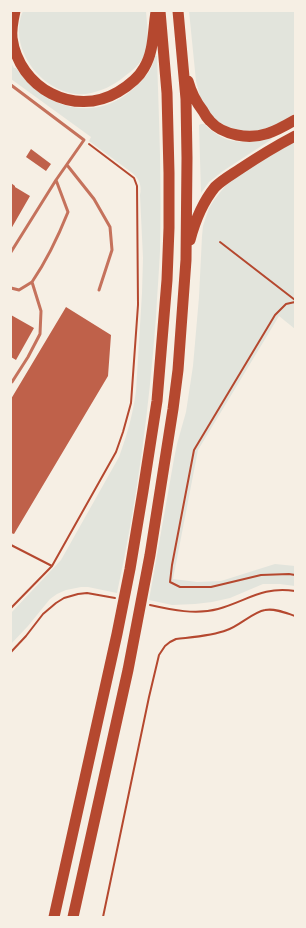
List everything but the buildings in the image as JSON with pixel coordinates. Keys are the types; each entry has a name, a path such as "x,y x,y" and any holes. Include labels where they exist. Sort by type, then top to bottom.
{"highway":[{"path":"15,11 12,27 14,48 24,69 31,78 46,91 65,99 88,101 101,99 114,94 131,84 138,77 150,56 156,11"},
{"path":"54,917 118,626 151,445 157,402 167,280 169,228 167,93 160,11"},
{"path":"73,917 128,670 150,555 178,370 186,260 187,158 186,99 178,11"},
{"path":"182,54 190,90 206,116 218,128 229,134 246,137 260,136 295,120"},
{"path":"186,260 196,220 214,188 239,170 295,136"}],"lane":[{"path":"11,85 84,140 56,180 11,252"},
{"path":"67,165 94,199 110,227 112,250 99,290"},
{"path":"11,288 19,290 32,282 59,236 68,212 56,180"},
{"path":"11,382 28,357 40,334 41,311 32,282"}],"path":[{"path":"11,608 52,566 116,452 131,403 138,305 137,186 134,178 84,140"},
{"path":"220,242 295,301"},
{"path":"295,301 286,304 275,315 194,450 170,582 180,587 211,587 261,575 295,575"},
{"path":"11,545 52,566"},
{"path":"171,610 191,612 209,611 260,593 279,590 295,591"},
{"path":"11,652 43,614 56,603 73,595 83,593 94,594"},
{"path":"103,917 159,655 165,646 176,639 219,633 229,630 264,610 281,612 295,616"},
{"path":"104,913 108,917"}],"shaded area":[{"path":"23,11 146,11 148,40 146,51 138,65 112,85 102,90 86,94 71,93 57,88 44,80 33,69 25,55 20,41 19,26"},
{"path":"189,11 295,11 295,113 284,121 261,130 245,131 228,127 213,119 202,104 196,81"},
{"path":"155,56 157,56 161,202 156,317 150,387 141,456 131,525 117,593 81,587 66,590 57,594 50,599 11,644 11,613 61,560 119,457 122,449 136,391 143,258 141,188 138,179 131,172 89,141 91,137 11,79 11,63 27,82 41,93 70,107 86,108 102,106 118,100 133,89 147,74 152,66"},
{"path":"204,124 212,131 228,140 244,142 271,137 272,139 223,171 209,182 201,193 199,125"},
{"path":"295,141 295,329 279,316 198,450 173,579 197,582 221,581 275,564 295,566 295,586 263,584 230,598 195,604 172,605 149,600 174,459 186,412 193,366 203,226 209,208 214,200 233,178"}]}
